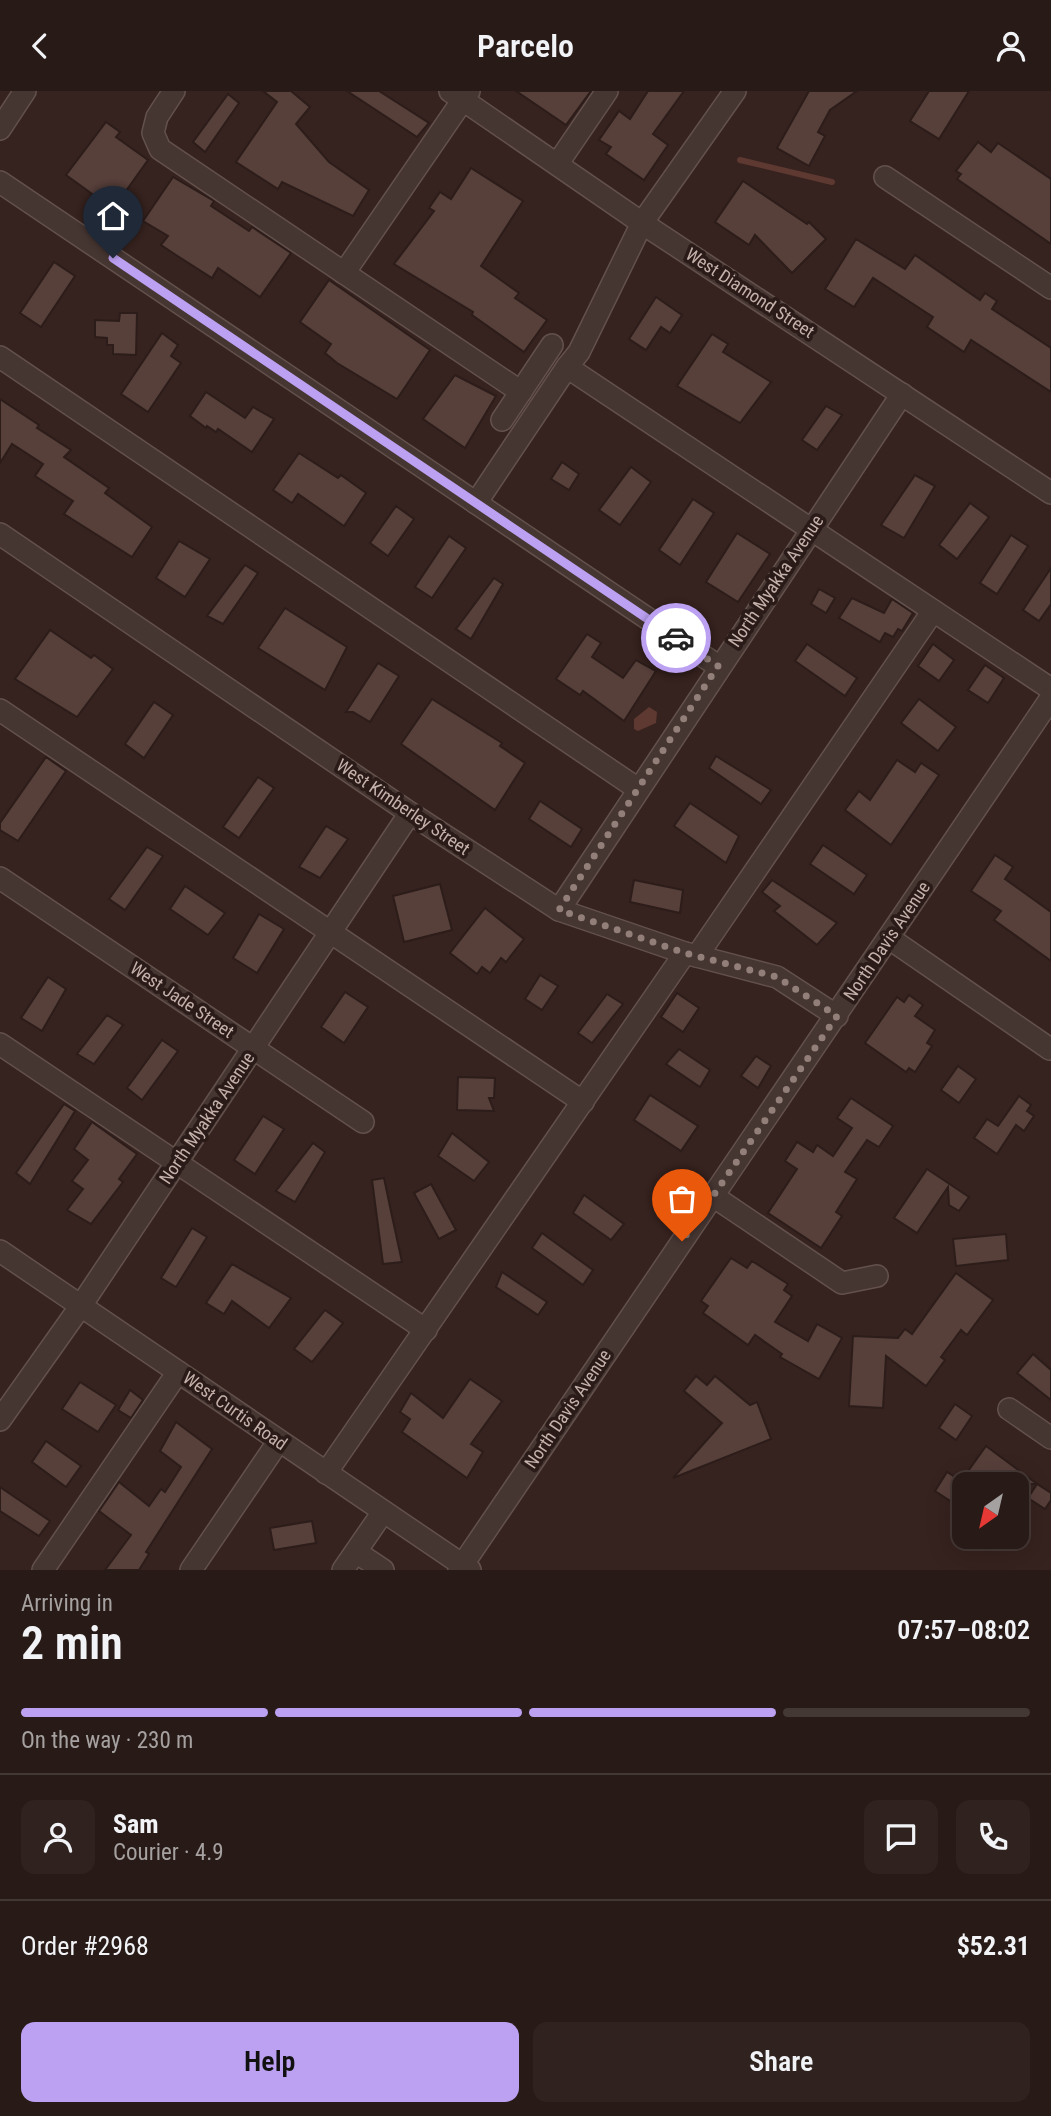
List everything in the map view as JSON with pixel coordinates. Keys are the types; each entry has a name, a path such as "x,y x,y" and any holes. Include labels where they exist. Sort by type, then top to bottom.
{"street":[{"path":"0,129 24,91"},
{"path":"174,91 157,117 153,133 160,149 521,392"},
{"path":"558,163 607,91"},
{"path":"477,503 579,352 642,223 735,91"},
{"path":"344,273 461,94"},
{"name":"West Diamond Street","path":"461,94 642,223 1051,493"},
{"path":"885,177 1051,288"},
{"path":"0,182 718,666"},
{"path":"502,420 552,345"},
{"path":"0,357 638,789"},
{"path":"567,367 1051,689"},
{"name":"North Myakka Avenue","path":"559,910 718,666 902,394"},
{"name":"West Kimberley Street","path":"0,534 410,813 559,910 691,954 777,977 837,1016"},
{"path":"326,1473 583,1102 933,611"},
{"name":"North Davis Avenue","path":"464,1568 889,938 1044,724 1051,698"},
{"path":"0,710 583,1102"},
{"name":"North Myakka Avenue","path":"0,1420 255,1048 410,813"},
{"name":"West Jade Street","path":"0,878 363,1122"},
{"path":"889,938 1050,1049"},
{"path":"0,1044 426,1330"},
{"path":"713,1196 842,1283 877,1276"},
{"name":"West Curtis Road","path":"0,1251 464,1568"},
{"path":"43,1570 178,1372"},
{"path":"1009,1409 1051,1438"},
{"path":"191,1570 278,1442"},
{"path":"383,1512 350,1561 383,1570"}],"shaded area":[{"path":"649,707 657,712 656,723 638,731 634,729 634,719"}],"building":[{"path":"263,91 291,91 310,107 296,124 329,162 369,190 353,216 282,182 278,189 236,162 277,102"},
{"path":"347,91 379,91 429,123 417,137"},
{"path":"516,91 591,91 566,125"},
{"path":"648,91 684,91 653,134 668,145 644,180 606,154 611,147 599,140 619,111 630,119"},
{"path":"809,91 857,91 830,110 818,132 825,136 809,166 777,148"},
{"path":"929,91 969,91 939,139 910,121"},
{"path":"228,94 239,103 205,152 193,142"},
{"path":"106,122 120,132 116,137 148,160 113,209 66,175"},
{"path":"978,142 991,152 998,143 1051,179 1051,244 957,179 961,174 956,171"},
{"path":"471,168 523,201 481,266 519,293 515,298 547,320 524,352 472,315 473,312 394,264 434,211 429,208 440,192 451,199"},
{"path":"173,177 214,201 211,206 249,231 252,227 291,253 260,297 218,268 212,278 176,255 161,245 168,236 143,221"},
{"path":"743,181 807,224 809,222 826,239 792,273 755,235 749,245 715,222"},
{"path":"856,239 905,269 915,255 980,300 985,293 997,301 992,309 1051,348 1051,392 971,340 964,352 927,327 933,317 873,278 854,307 825,289"},
{"path":"54,262 75,276 41,327 20,313"},
{"path":"329,280 430,350 397,399 337,363 325,353 331,344 300,322"},
{"path":"656,297 682,315 670,333 661,327 646,350 629,339"},
{"path":"120,313 137,313 136,355 113,354 113,345 107,345 107,338 95,337 95,320 119,321"},
{"path":"162,333 178,345 171,356 181,363 148,412 121,394"},
{"path":"712,334 728,344 723,352 771,382 740,423 677,386"},
{"path":"455,375 496,396 465,448 423,419"},
{"path":"206,392 245,418 253,407 274,419 252,452 218,429 216,432 207,426 206,428 190,416"},
{"path":"0,399 71,450 64,457 109,488 105,493 152,527 132,557 64,514 73,501 35,476 43,464 12,444 0,463"},
{"path":"826,406 842,415 817,450 802,440"},
{"path":"299,453 338,478 341,475 366,493 344,526 298,494 292,503 273,490"},
{"path":"562,462 579,474 569,490 551,479"},
{"path":"631,467 651,482 620,525 599,510"},
{"path":"915,475 935,486 904,538 881,525"},
{"path":"693,499 714,513 680,565 659,550"},
{"path":"970,503 989,517 957,559 939,545"},
{"path":"396,506 414,519 388,556 370,543"},
{"path":"737,533 770,554 738,602 706,582"},
{"path":"1011,535 1028,546 997,594 980,583"},
{"path":"449,536 466,548 432,598 415,587"},
{"path":"179,541 210,559 185,597 156,578"},
{"path":"245,565 258,573 223,624 207,616"},
{"path":"1051,568 1051,604 1039,621 1023,610"},
{"path":"494,578 503,584 471,639 456,629"},
{"path":"819,589 835,598 826,613 811,604"},
{"path":"852,598 884,613 892,599 913,613 902,631 898,629 893,637 885,633 880,642 839,618"},
{"path":"285,608 347,647 325,690 258,648"},
{"path":"50,630 91,658 94,655 113,669 77,717 15,679"},
{"path":"587,634 601,643 592,657 623,678 636,660 656,671 624,721 583,691 580,695 556,679"},
{"path":"807,644 857,678 845,696 795,661"},
{"path":"933,644 954,660 939,681 918,666"},
{"path":"378,663 399,676 370,722 353,712 346,712"},
{"path":"985,665 1004,678 988,703 968,690"},
{"path":"432,699 502,743 500,746 525,763 495,810 401,744"},
{"path":"919,699 956,727 938,751 901,723"},
{"path":"154,702 173,715 144,758 125,744"},
{"path":"716,756 771,790 761,804 709,768"},
{"path":"46,757 66,771 18,841 0,830 0,823"},
{"path":"897,760 915,772 921,763 939,775 891,845 845,810 859,791 870,800"},
{"path":"258,777 274,788 239,838 223,827"},
{"path":"540,801 582,829 571,847 529,819"},
{"path":"690,803 739,836 726,863 674,826"},
{"path":"326,826 348,839 320,878 299,867"},
{"path":"823,845 867,875 854,894 810,864"},
{"path":"147,847 163,856 125,910 109,899"},
{"path":"995,855 1013,867 1005,879 1051,912 1051,961 994,920 1001,911 971,891"},
{"path":"634,880 683,890 680,913 630,902"},
{"path":"772,880 837,923 817,945 774,911 780,906 762,892"},
{"path":"440,884 452,930 404,942 393,896"},
{"path":"185,886 225,913 208,935 170,909"},
{"path":"485,908 524,939 506,962 501,958 490,973 482,967 477,974 450,953"},
{"path":"259,914 284,929 257,973 233,958"},
{"path":"540,975 558,986 542,1010 525,999"},
{"path":"48,977 66,989 42,1031 21,1018"},
{"path":"345,992 368,1007 344,1043 321,1027"},
{"path":"677,993 699,1008 683,1032 661,1017"},
{"path":"607,994 623,1004 592,1043 578,1033"},
{"path":"909,995 923,1005 915,1016 935,1030 927,1043 932,1046 915,1072 909,1068 906,1072 865,1043 897,997 904,1002"},
{"path":"107,1015 123,1025 94,1064 77,1054"},
{"path":"162,1040 178,1051 142,1100 127,1088"},
{"path":"679,1049 710,1070 700,1087 666,1064"},
{"path":"756,1056 771,1066 758,1088 741,1076"},
{"path":"958,1066 976,1079 959,1103 941,1090"},
{"path":"458,1077 495,1078 494,1098 489,1098 494,1111 457,1110"},
{"path":"650,1095 698,1126 681,1151 634,1120"},
{"path":"1019,1096 1031,1105 1027,1111 1034,1116 1024,1131 1016,1125 997,1154 974,1138 987,1119 998,1126"},
{"path":"851,1098 893,1126 879,1147 867,1140 845,1172 857,1179 836,1212 842,1216 821,1248 768,1213 797,1169 785,1161 797,1142 813,1152 817,1145 833,1156 852,1128 837,1118"},
{"path":"64,1104 75,1111 30,1184 16,1173"},
{"path":"263,1116 284,1129 255,1174 234,1160"},
{"path":"92,1122 137,1154 119,1179 123,1182 91,1224 67,1210 83,1189 72,1181 88,1160 74,1149"},
{"path":"452,1133 489,1162 474,1181 438,1156"},
{"path":"313,1143 325,1152 295,1202 276,1191"},
{"path":"927,1169 969,1197 959,1211 949,1205 948,1187 917,1233 894,1218"},
{"path":"384,1178 402,1262 383,1264 372,1180"},
{"path":"431,1184 456,1230 439,1239 414,1193"},
{"path":"584,1195 624,1224 611,1240 573,1213"},
{"path":"192,1228 207,1237 176,1287 161,1278"},
{"path":"542,1233 593,1270 583,1285 532,1248"},
{"path":"1006,1234 1008,1260 956,1266 953,1239"},
{"path":"731,1258 747,1268 752,1261 788,1284 784,1290 792,1296 775,1322 808,1341 817,1324 842,1338 819,1379 780,1357 782,1354 755,1335 748,1345 703,1313 708,1306 701,1301"},
{"path":"232,1264 291,1298 269,1328 232,1301 224,1314 206,1303"},
{"path":"502,1272 547,1302 538,1315 496,1287"},
{"path":"956,1273 993,1300 967,1335 961,1330 941,1357 945,1360 926,1386 886,1356 883,1408 849,1406 853,1336 898,1338 905,1329 912,1334"},
{"path":"325,1310 343,1323 312,1362 294,1349"},
{"path":"1033,1354 1051,1370 1051,1400 1017,1373"},
{"path":"696,1376 707,1385 715,1376 750,1405 757,1402 771,1439 673,1478 722,1423 684,1391"},
{"path":"470,1379 502,1401 471,1444 483,1452 467,1478 402,1432 410,1419 400,1412 411,1393 443,1418"},
{"path":"80,1382 116,1405 98,1432 62,1409"},
{"path":"130,1390 143,1400 131,1418 118,1410"},
{"path":"955,1404 972,1416 956,1440 939,1428"},
{"path":"176,1422 212,1449 146,1552 149,1554 139,1570 105,1570 131,1535 99,1511 119,1482 149,1506 161,1489 165,1492 181,1467 160,1451"},
{"path":"46,1441 81,1466 66,1487 32,1462"},
{"path":"986,1446 1021,1472 967,1472"},
{"path":"947,1472 952,1475 952,1502 935,1491"},
{"path":"1037,1484 1051,1493 1051,1500 1045,1509 1029,1496"},
{"path":"0,1487 50,1521 39,1536 0,1511"},
{"path":"312,1521 316,1543 274,1550 270,1528"}],"waterway":[{"path":"740,160 832,182"}],"way so far":[{"path":"676,638 718,666 559,910 685,953 777,977 837,1016 682,1241"}],"route":[{"path":"113,258 676,638"}]}
